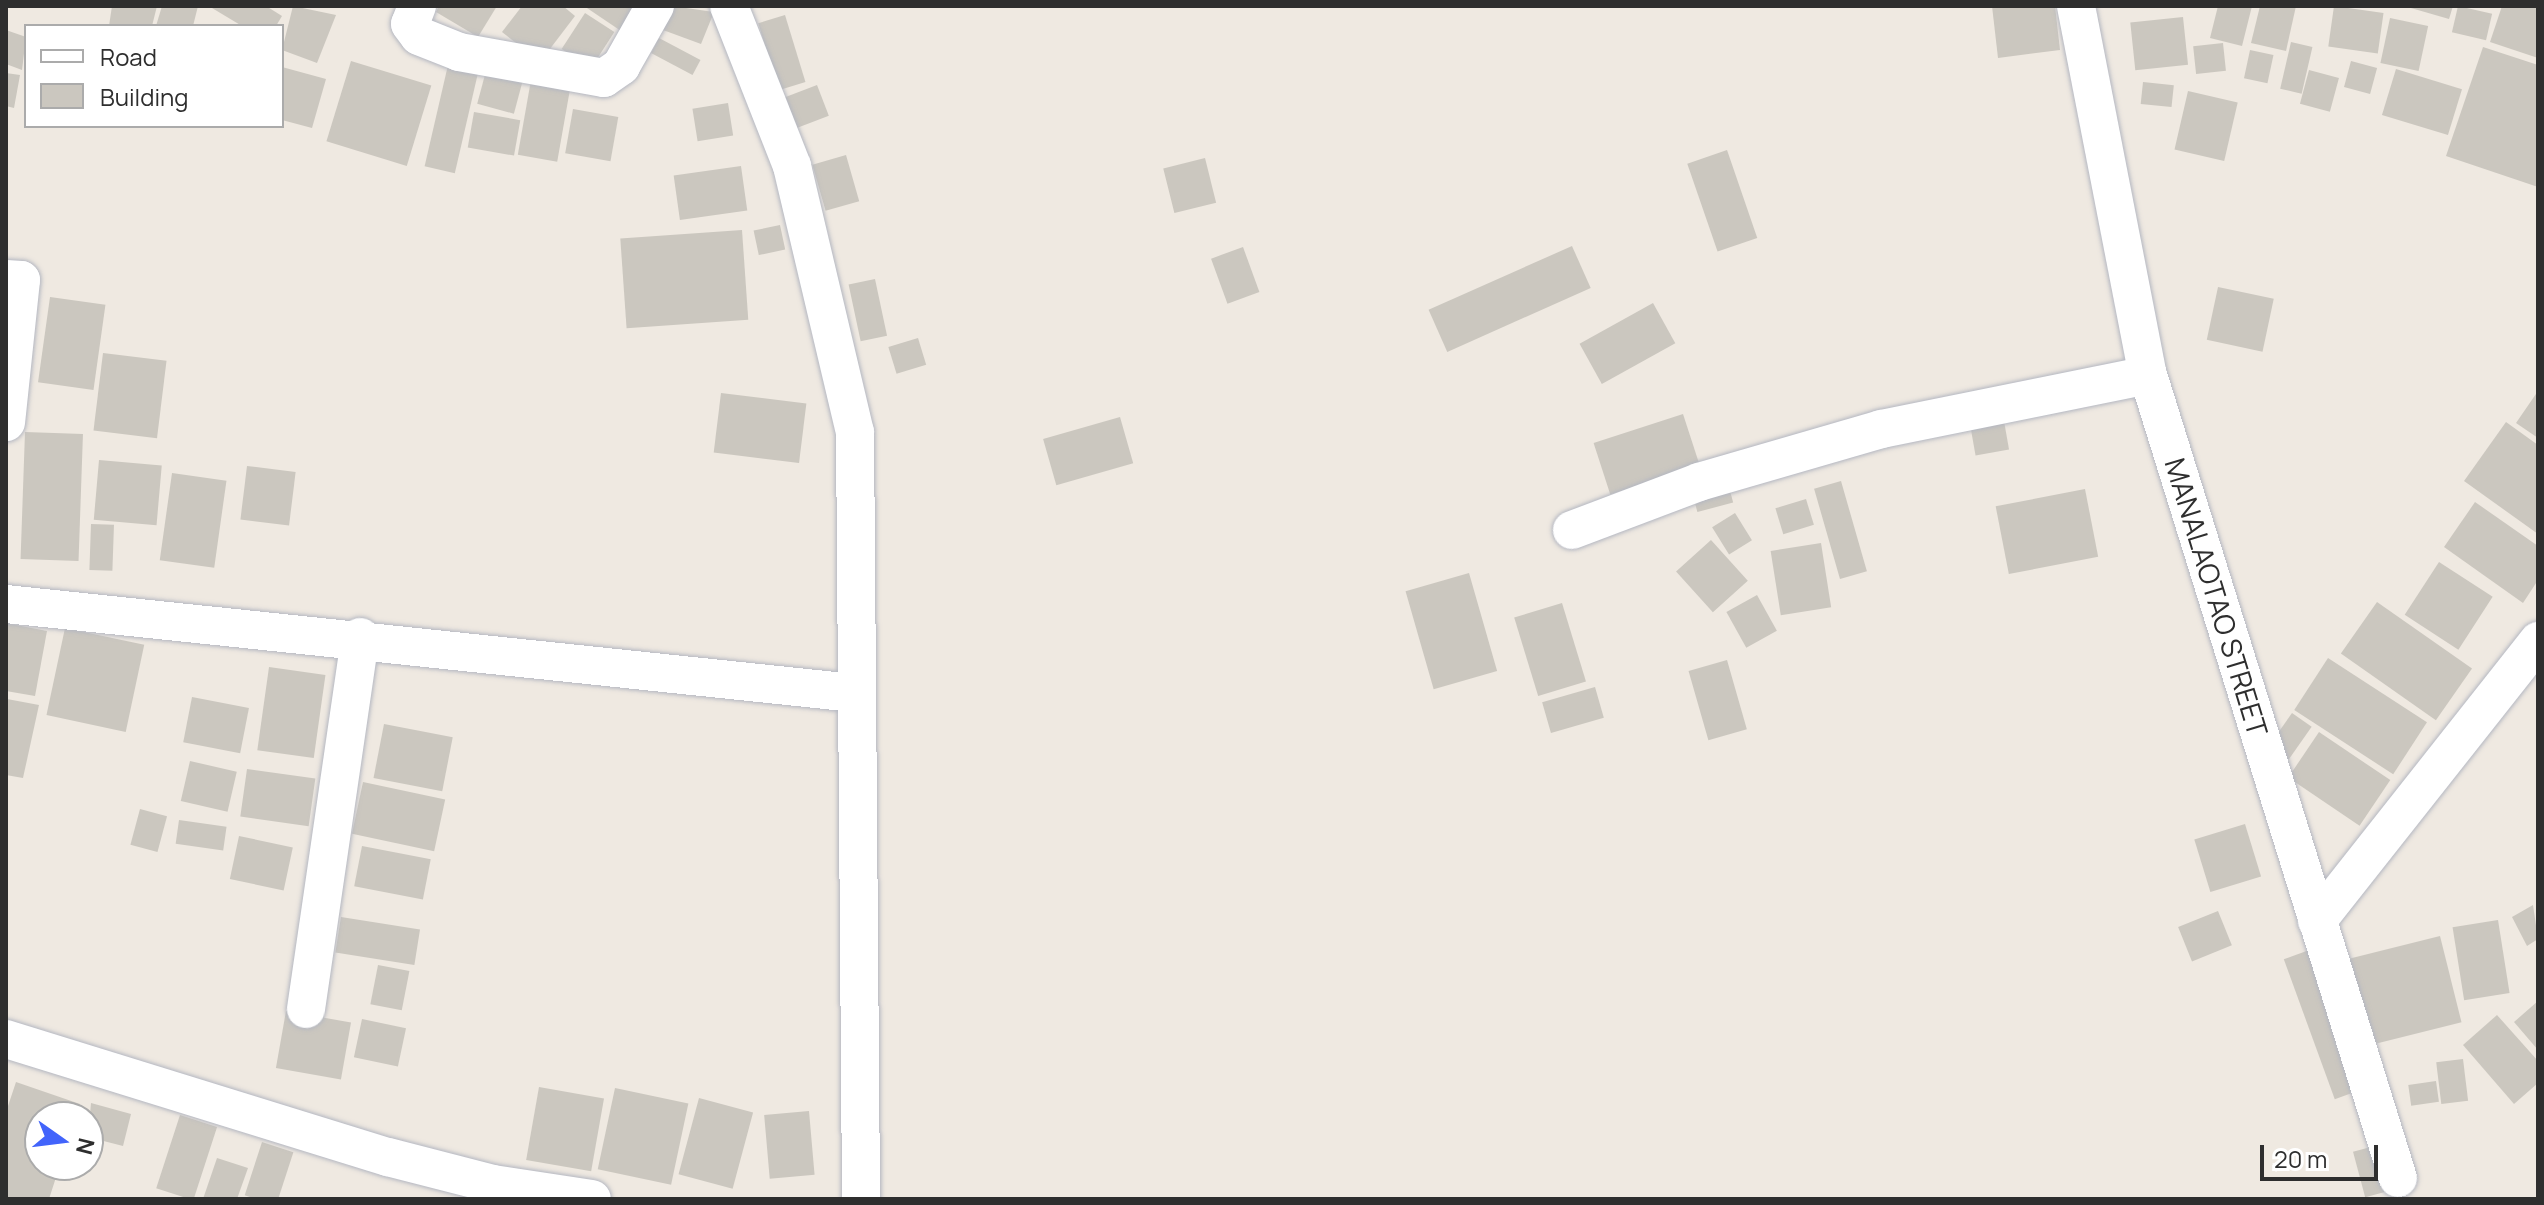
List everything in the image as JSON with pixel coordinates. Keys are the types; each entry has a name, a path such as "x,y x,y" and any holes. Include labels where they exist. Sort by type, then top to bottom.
{"street":[{"path":"417,6 410,24 419,36 459,52 604,78 621,66 655,6"},
{"path":"729,6 792,166 855,432 854,693 861,1199"},
{"name":"MANALAOTAO STREET","path":"2076,6 2148,375 2398,1178"},
{"path":"6,279 21,280 6,422"},
{"path":"1572,530 1699,482 1881,429 2148,375"},
{"path":"6,604 360,637 854,693"},
{"path":"306,1009 360,637"},
{"path":"2317,921 2538,641"},
{"path":"6,1039 388,1157 493,1184 592,1199"}],"building":[{"path":"112,6 157,6 152,24 109,24"},
{"path":"162,6 198,6 194,24 157,24"},
{"path":"266,6 282,16 277,24 239,24 212,8"},
{"path":"293,6 336,15 317,63 284,51"},
{"path":"439,6 497,6 478,37 436,12"},
{"path":"522,6 563,6 575,16 540,62 502,32"},
{"path":"584,6 638,6 621,31"},
{"path":"672,6 714,12 701,44 663,30"},
{"path":"1992,6 2055,6 2060,50 1998,58"},
{"path":"2218,6 2252,6 2242,46 2210,38"},
{"path":"2260,6 2296,6 2286,51 2251,43"},
{"path":"2334,6 2384,13 2378,54 2328,47"},
{"path":"2404,6 2453,6 2449,19"},
{"path":"2458,6 2492,14 2486,40 2452,32"},
{"path":"2502,6 2538,6 2538,58 2490,42"},
{"path":"585,13 614,32 591,68 562,49"},
{"path":"785,15 805,82 779,90 758,23"},
{"path":"2183,17 2188,65 2135,70 2130,23"},
{"path":"2390,18 2428,26 2419,71 2380,63"},
{"path":"6,30 24,36 24,54 22,70 6,64"},
{"path":"659,38 700,60 693,75 651,53"},
{"path":"2291,42 2312,47 2302,94 2280,89"},
{"path":"2223,43 2226,71 2196,74 2193,46"},
{"path":"2483,47 2538,65 2538,187 2446,156"},
{"path":"2250,50 2273,55 2267,83 2244,78"},
{"path":"351,61 431,86 407,166 326,141"},
{"path":"2351,61 2377,68 2370,94 2344,87"},
{"path":"448,65 478,72 455,173 425,166"},
{"path":"284,68 326,79 312,128 284,121"},
{"path":"2396,69 2462,89 2448,135 2382,115"},
{"path":"2309,70 2339,78 2330,112 2300,104"},
{"path":"486,71 523,81 514,114 477,104"},
{"path":"6,73 20,75 14,108 6,106"},
{"path":"531,80 570,87 557,162 518,155"},
{"path":"2143,82 2174,85 2172,107 2141,104"},
{"path":"817,85 829,116 796,128 784,98"},
{"path":"2188,91 2238,102 2224,161 2175,149"},
{"path":"728,103 733,136 698,141 692,109"},
{"path":"573,109 618,117 610,161 565,153"},
{"path":"474,112 520,120 514,156 468,147"},
{"path":"1727,150 1757,238 1718,252 1687,164"},
{"path":"846,155 859,201 826,211 812,165"},
{"path":"1205,158 1216,203 1174,213 1163,168"},
{"path":"741,166 747,211 680,220 674,175"},
{"path":"780,225 785,249 759,255 754,231"},
{"path":"742,230 748,320 627,328 620,239"},
{"path":"1572,246 1591,288 1447,352 1429,310"},
{"path":"1243,247 1259,292 1227,304 1211,259"},
{"path":"875,279 887,336 861,341 849,285"},
{"path":"2218,287 2274,299 2263,352 2207,340"},
{"path":"50,297 105,305 93,390 38,382"},
{"path":"1653,303 1675,343 1602,384 1580,344"},
{"path":"918,338 926,365 897,374 888,347"},
{"path":"103,353 167,361 157,438 93,430"},
{"path":"2538,391 2538,438 2516,423"},
{"path":"721,393 806,403 799,463 714,453"},
{"path":"1683,414 1700,465 1610,494 1594,443"},
{"path":"1120,417 1133,463 1056,485 1043,439"},
{"path":"2004,421 2009,450 1976,455 1971,427"},
{"path":"2506,422 2538,445 2538,534 2464,481"},
{"path":"25,432 83,434 79,561 21,559"},
{"path":"99,460 162,465 157,525 94,520"},
{"path":"247,466 296,472 289,526 240,520"},
{"path":"172,473 226,481 214,568 160,560"},
{"path":"1841,481 1867,571 1840,579 1814,489"},
{"path":"1729,487 1733,502 1697,512 1693,497"},
{"path":"2085,489 2098,557 2009,574 1996,506"},
{"path":"1806,499 1814,525 1783,534 1775,508"},
{"path":"2475,502 2538,546 2538,580 2523,603 2444,547"},
{"path":"1735,513 1752,540 1729,554 1712,527"},
{"path":"91,524 114,525 112,571 89,570"},
{"path":"1711,540 1748,581 1713,612 1676,571"},
{"path":"1821,543 1831,607 1781,615 1771,551"},
{"path":"2439,562 2493,597 2458,650 2405,615"},
{"path":"1469,573 1497,671 1434,689 1406,591"},
{"path":"1757,595 1777,631 1746,648 1726,612"},
{"path":"2377,602 2472,669 2436,720 2341,654"},
{"path":"1562,603 1586,681 1538,696 1514,618"},
{"path":"6,623 47,631 35,696 6,691"},
{"path":"65,628 144,645 126,732 46,715"},
{"path":"2328,658 2427,722 2393,774 2294,710"},
{"path":"1727,660 1747,729 1708,740 1689,671"},
{"path":"269,667 325,675 314,758 257,750"},
{"path":"1595,687 1604,718 1551,733 1542,702"},
{"path":"192,697 249,708 240,753 183,742"},
{"path":"7,699 39,705 23,778 6,775"},
{"path":"2292,713 2312,727 2289,760 2269,746"},
{"path":"384,724 453,737 442,791 374,778"},
{"path":"2319,732 2390,780 2360,826 2288,778"},
{"path":"190,761 237,772 228,812 181,801"},
{"path":"247,769 315,779 309,826 240,817"},
{"path":"363,782 445,799 434,851 352,834"},
{"path":"140,809 167,816 157,852 130,845"},
{"path":"179,820 227,827 223,850 176,844"},
{"path":"2245,824 2261,877 2210,892 2194,839"},
{"path":"239,836 293,847 284,890 230,879"},
{"path":"362,846 431,859 423,900 354,886"},
{"path":"2533,905 2538,939 2527,946 2512,917"},
{"path":"2218,911 2232,945 2192,961 2178,927"},
{"path":"341,917 420,930 414,965 335,953"},
{"path":"2498,920 2510,993 2464,1000 2453,927"},
{"path":"2440,936 2462,1022 2362,1047 2340,961"},
{"path":"2312,949 2363,1089 2335,1099 2284,959"},
{"path":"378,965 409,971 402,1010 370,1004"},
{"path":"2538,1001 2538,1050 2514,1022"},
{"path":"286,1011 351,1022 341,1080 276,1068"},
{"path":"2497,1015 2538,1061 2538,1083 2514,1104 2463,1045"},
{"path":"362,1019 406,1028 398,1067 354,1057"},
{"path":"2463,1059 2468,1101 2441,1104 2436,1062"},
{"path":"2436,1081 2439,1102 2411,1106 2408,1085"},
{"path":"16,1082 71,1101 24,1101 24,1181 55,1181 49,1199 6,1199 6,1112"},
{"path":"539,1087 604,1098 591,1171 526,1160"},
{"path":"615,1088 688,1104 671,1185 598,1169"},
{"path":"699,1098 753,1112 733,1189 679,1174"},
{"path":"104,1107 131,1114 123,1146 104,1141"},
{"path":"809,1111 815,1175 770,1179 764,1115"},
{"path":"180,1115 217,1127 194,1199 156,1188"},
{"path":"262,1142 293,1152 278,1199 256,1199 245,1195"},
{"path":"2382,1144 2394,1189 2365,1197 2353,1152"},
{"path":"217,1158 248,1168 237,1199 203,1199"}]}
